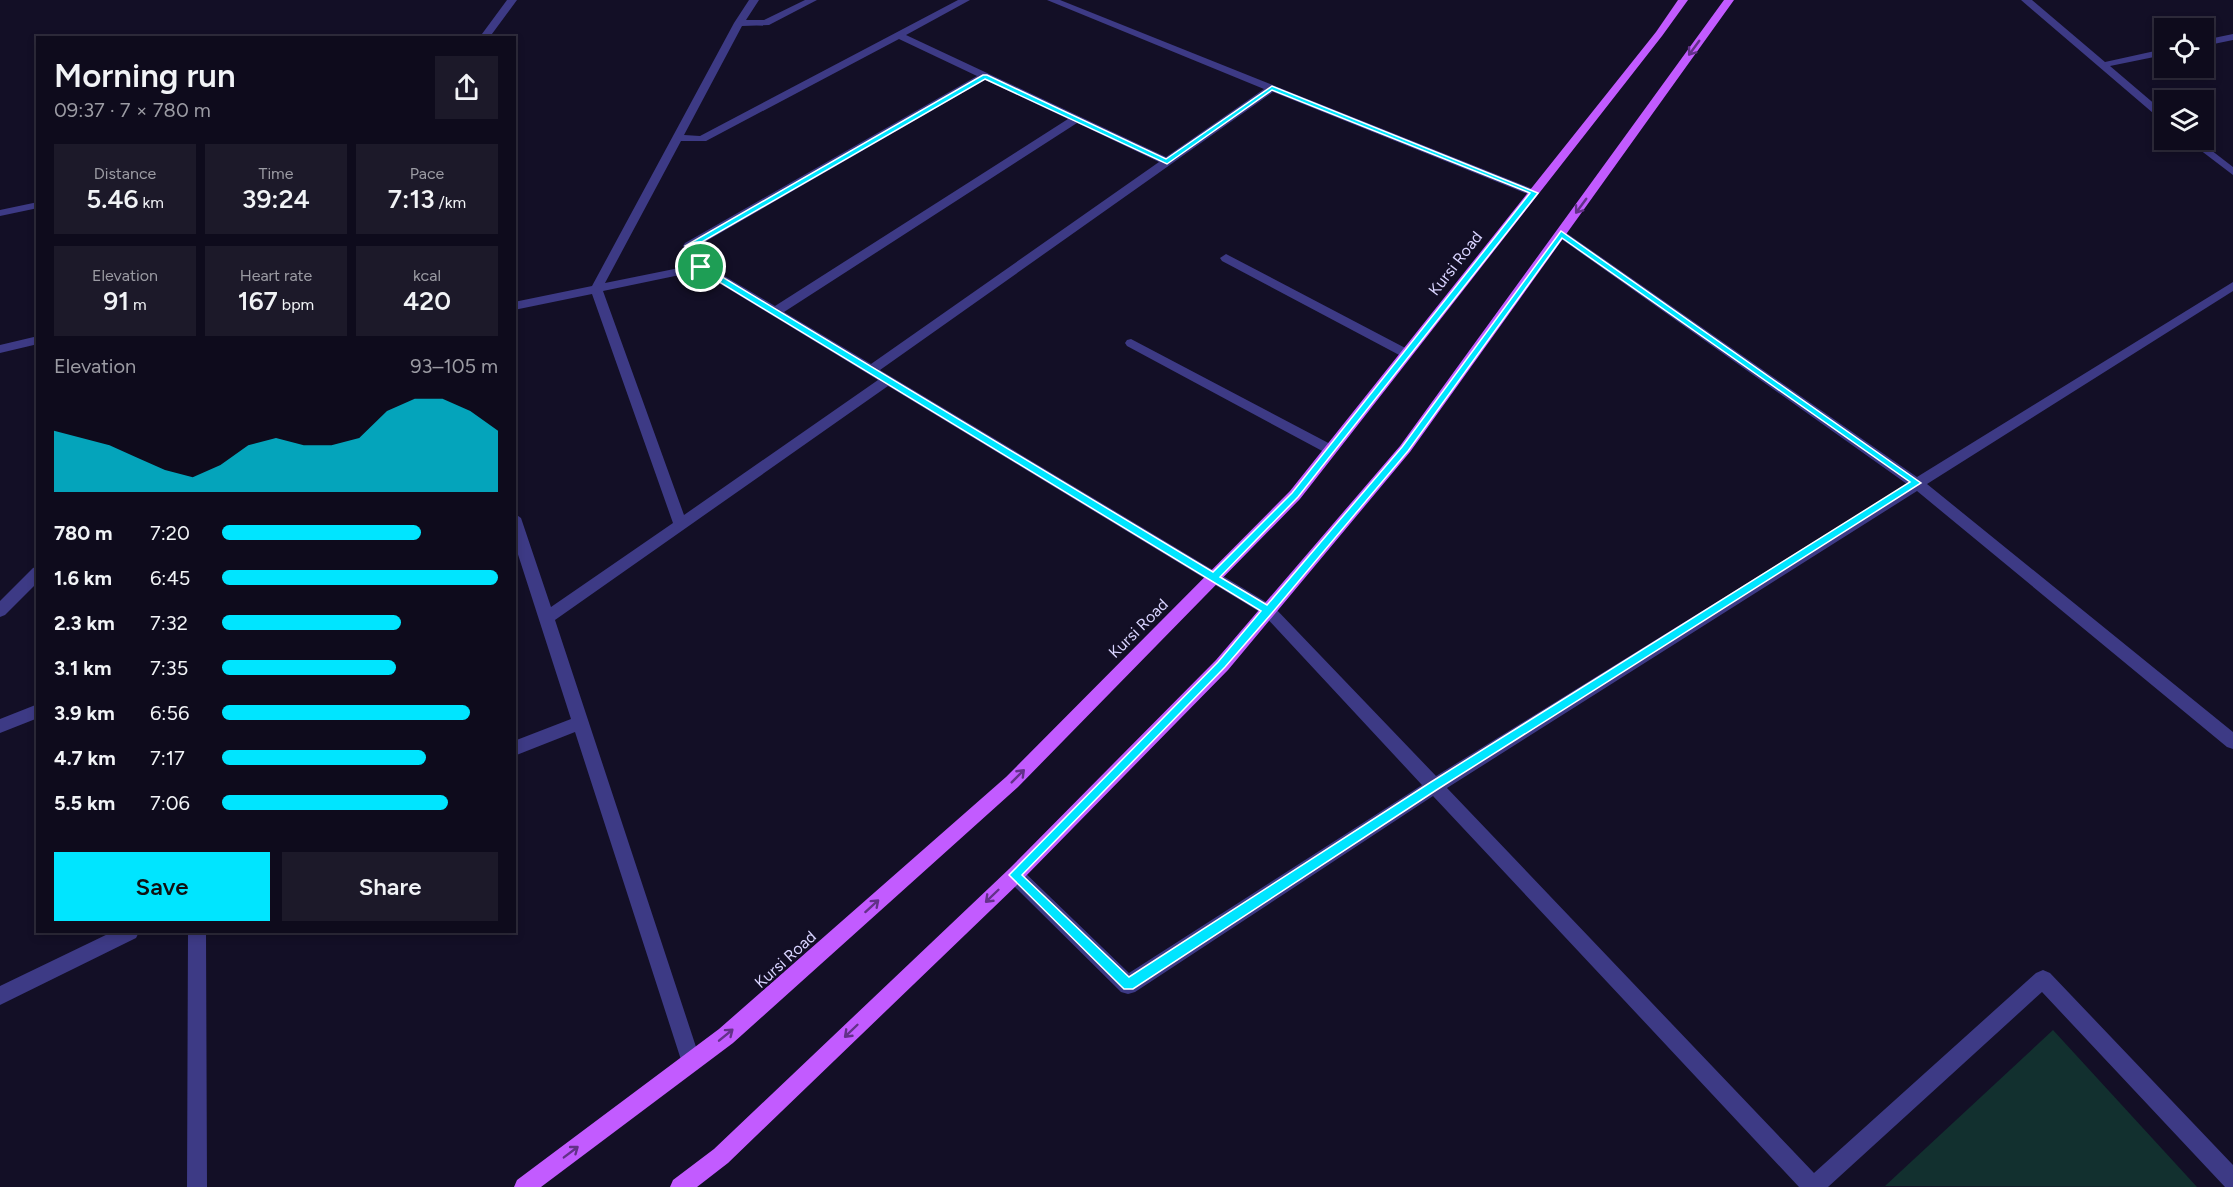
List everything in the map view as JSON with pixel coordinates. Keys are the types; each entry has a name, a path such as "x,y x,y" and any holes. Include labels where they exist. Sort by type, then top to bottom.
{"main road":[{"name":"Kursi Road","path":"524,1187 726,1036 1012,782 1214,578 1295,495 1659,34 1683,0"},
{"path":"680,1187 721,1156 1014,875 1222,664 1405,449 1729,0"}],"street":[{"path":"485,36 512,0"},
{"path":"681,525 597,289 754,0"},
{"path":"739,24 766,23 812,0"},
{"path":"677,138 702,139 965,0"},
{"path":"1052,0 1534,193"},
{"path":"2026,0 2154,108"},
{"path":"898,35 1167,162"},
{"path":"2214,42 2233,37"},
{"path":"2103,65 2154,54"},
{"path":"985,76 689,246 701,267 1268,610 1813,1187 2043,979 2233,1180"},
{"path":"871,370 1272,88"},
{"path":"775,312 1076,119"},
{"path":"2205,150 2233,172"},
{"path":"0,213 36,205"},
{"path":"1561,234 1916,483 2233,742"},
{"path":"1226,258 1407,354"},
{"path":"516,306 701,267"},
{"path":"1014,875 1128,985 1435,786 2233,286"},
{"path":"0,349 36,340"},
{"path":"1131,344 1331,450"},
{"path":"547,618 888,380"},
{"path":"516,524 691,1062"},
{"path":"0,611 36,574"},
{"path":"0,726 36,712"},
{"path":"516,748 582,722"},
{"path":"0,996 128,933"},
{"path":"197,933 197,1187"}],"green space":[{"path":"2053,1030 2197,1187 1885,1186"}],"route":[{"path":"701,267 689,246 985,76 1167,162 1272,88 1534,193 1295,495 1214,578 1268,610 1405,449 1561,234 1916,483 1435,786 1128,985 1014,875 1222,664 1268,610 1214,578 701,267"}]}
